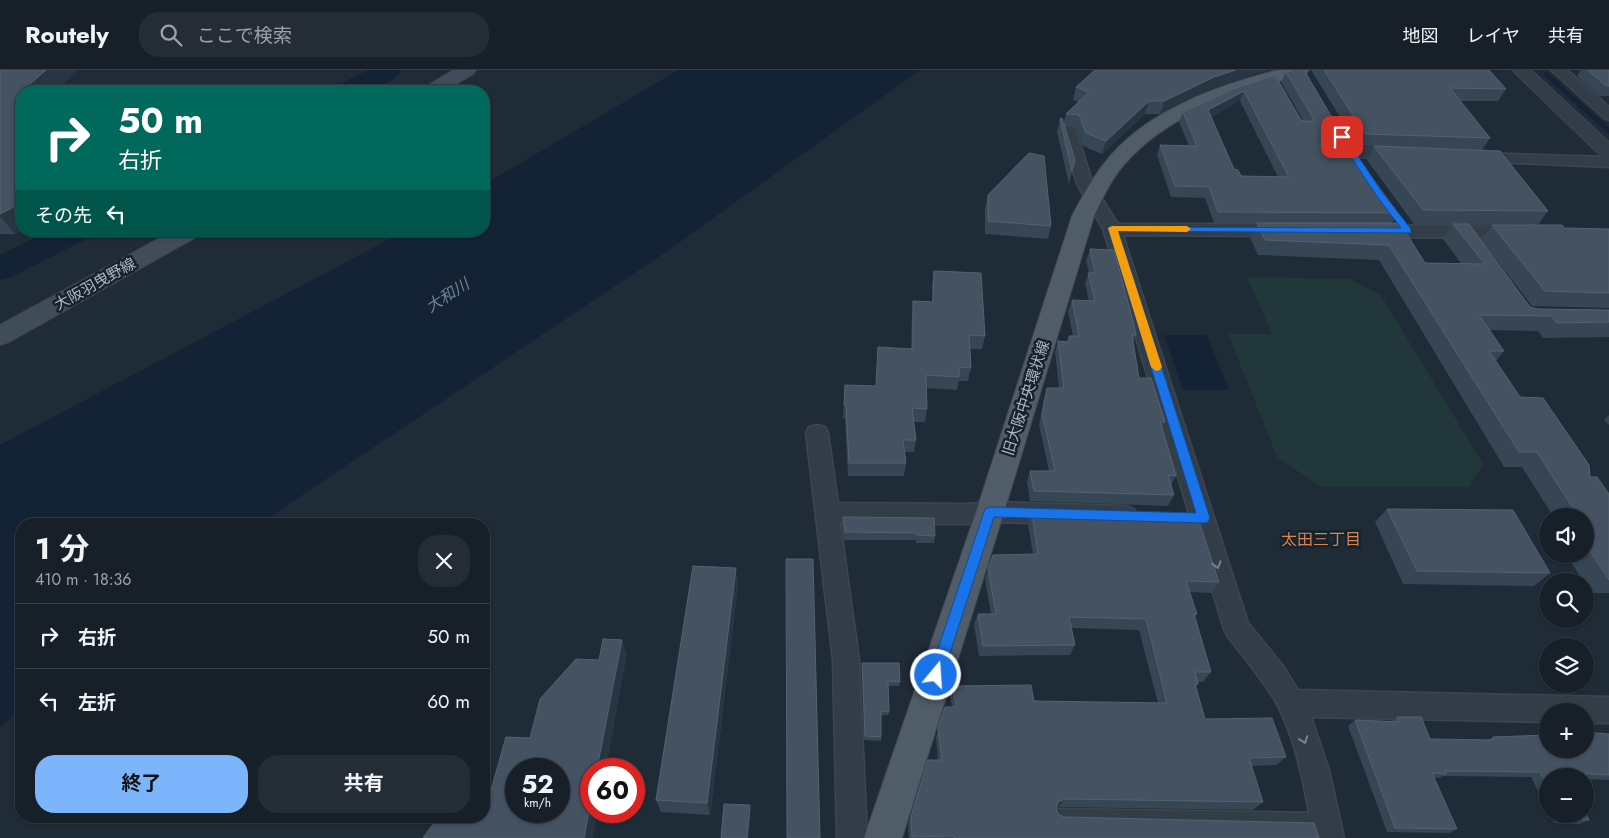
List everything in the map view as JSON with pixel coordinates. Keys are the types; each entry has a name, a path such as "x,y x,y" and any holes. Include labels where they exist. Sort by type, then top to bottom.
{"main road":[{"path":"442,85 467,70"},
{"name":"旧大阪中央環状線","path":"883,838 990,512 1084,216 1092,198 1121,156 1153,129 1195,105 1235,88 1304,73"},
{"name":"大阪羽曳野線","path":"0,336 179,237"}],"street":[{"path":"1521,70 1581,119 1609,153"},
{"path":"1558,70 1609,115"},
{"path":"1581,119 1609,119"},
{"path":"1068,131 1085,184 1092,198 1106,215 1112,228 1204,518 1237,629 1260,657 1291,703 1312,760 1327,829"},
{"path":"1342,137 1363,171"},
{"path":"1351,153 1420,156"},
{"path":"1458,157 1609,162"},
{"path":"1396,216 1408,231"},
{"path":"1112,228 1300,230"},
{"path":"1359,231 1408,231 1470,240 1532,232"},
{"path":"816,433 846,660 852,838"},
{"path":"828,513 968,514 990,512 1146,516"},
{"path":"1175,517 1204,518"},
{"path":"1291,703 1609,710"}],"lane":[{"path":"0,327 34,317"},
{"path":"1059,816 1327,829"}],"green space":[{"path":"1247,277 1349,279 1381,295 1483,464 1469,487 1321,487 1277,457 1228,334 1272,334"}],"water":[{"name":"大和川","path":"678,70 920,70 669,250 287,505 271,518 15,518 15,715 0,727 0,445 394,237 490,237 490,181"},
{"path":"1164,335 1207,335 1229,390 1183,390"}],"building":[{"path":"0,70 46,70 29,85 15,85 15,206 0,214"},
{"path":"1095,70 1236,70 1214,77 1164,101 1149,101 1106,141 1086,133 1079,115 1066,114 1089,92 1076,87"},
{"path":"1304,70 1347,143 1398,213 1218,212 1209,187 1175,186 1160,145 1197,146 1183,112 1236,88 1275,75 1301,120 1311,122 1313,118 1286,72","holes":["1244,91 1289,177 1241,176 1238,170 1234,169 1208,110"]},
{"path":"1324,70 1489,70 1506,89 1450,88 1490,138 1365,134"},
{"path":"1588,70 1609,70 1609,86 1606,86"},
{"path":"1062,118 1075,160 1072,171 1060,119"},
{"path":"1374,146 1500,151 1548,211 1423,210"},
{"path":"1029,153 1044,156 1051,226 988,221 988,195"},
{"path":"1257,223 1400,223 1425,263 1485,264 1453,224 1469,224 1530,307 1538,309 1609,310 1609,322 1557,323 1551,316 1479,315 1504,351 1489,351 1520,397 1543,398 1589,465 1590,477 1597,477 1609,494 1609,580 1594,557 1594,508 1573,508 1537,452 1519,452 1389,245 1265,240"},
{"path":"1492,225 1562,225 1564,228 1609,229 1609,293 1545,291"},
{"path":"1090,249 1114,250 1136,335 1132,335 1139,378 1151,378 1165,422 1160,422 1176,476 1168,475 1174,495 1034,491 1030,471 1055,471 1042,414 1047,388 1064,388 1058,341 1069,342 1069,336 1079,336 1072,300 1095,301 1088,273 1095,273"},
{"path":"934,271 981,273 985,336 969,335 971,368 959,367 959,377 926,375 927,409 912,408 916,440 903,440 906,463 849,463 846,405 844,405 845,385 876,386 878,347 913,349 913,301 933,302"},
{"path":"1387,509 1513,510 1539,554 1539,563 1544,563 1550,573 1417,571"},
{"path":"1032,514 1198,518 1219,582 1186,581 1197,614 1194,614 1211,672 1195,672 1198,684 1195,684 1205,719 1272,718 1286,757 1249,758 1263,802 1065,799 1058,802 1056,809 1059,815 1065,817 1314,823 1319,838 912,837 911,816 928,760 942,760 938,728 945,707 956,707 953,686 1031,685 1034,701 1167,703 1146,619 1069,617 1075,645 983,646 978,614 996,614 988,568 993,555 1038,554"},
{"path":"843,517 934,518 935,536 917,535 917,533 845,532"},
{"path":"786,559 813,559 820,838 787,838"},
{"path":"693,566 736,568 707,803 656,800"},
{"path":"603,639 622,640 599,758 580,758 580,823 587,823 584,838 423,838 434,823 490,823 490,794 506,737 530,738 540,699 576,659 599,660"},
{"path":"862,663 899,663 900,682 888,681 889,712 881,711 881,737 865,736"},
{"path":"1397,717 1421,717 1430,739 1494,740 1493,737 1539,735 1539,758 1594,758 1594,733 1609,734 1609,775 1594,774 1594,768 1539,768 1539,772 1446,771 1446,774 1432,773 1457,829 1395,828 1355,720 1399,722"},
{"path":"724,804 750,805 747,838 721,838"}],"waterway":[{"path":"360,85 389,70"},
{"path":"1547,75 1609,131"},
{"path":"0,269 64,237"}],"slow traffic":[{"path":"1156,367 1112,228 1187,229"}],"district":[{"name":"太田三丁目","path":"1321,539"}],"route":[{"path":"936,675 990,512 1204,518 1112,228 1408,231 1353,156 1342,137"}]}
